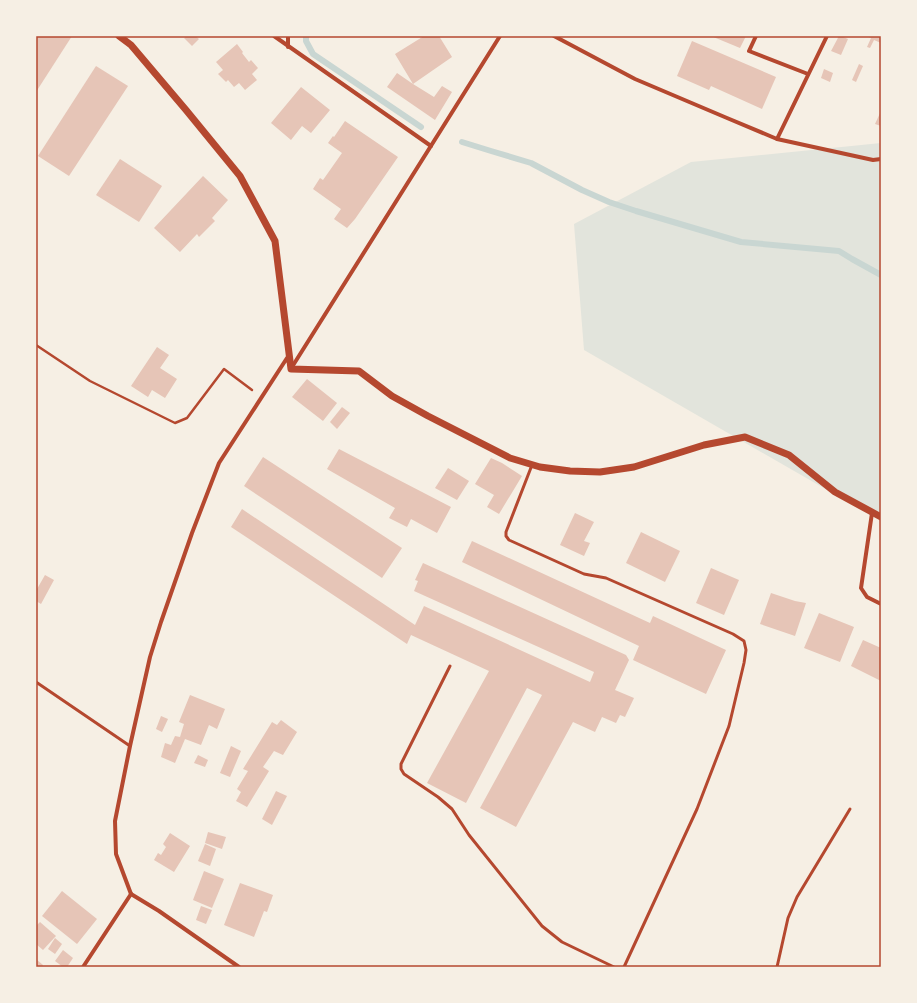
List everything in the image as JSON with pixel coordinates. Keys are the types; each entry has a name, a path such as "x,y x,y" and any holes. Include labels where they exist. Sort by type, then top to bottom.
{"street":[{"path":"118,36 131,45 240,176 275,242 291,369"},
{"path":"274,36 431,146"},
{"path":"288,36 288,47"},
{"path":"291,369 500,36"},
{"path":"554,36 634,79 777,139 873,160 881,159"},
{"path":"756,36 750,51 808,74"},
{"path":"777,139 827,36"},
{"path":"238,967 159,911 131,894 116,854 115,821 150,657 192,533 219,463 287,358 291,369"},
{"path":"291,369 359,371 392,396 510,458 540,467 570,472 600,472 634,467 704,444 745,437 789,455 835,492 881,517"},
{"path":"872,513 861,588 867,597 881,604"},
{"path":"83,967 131,894"}],"lane":[{"path":"532,464 506,532 506,536 509,540 584,574 606,578 733,634 744,641 746,650 729,726 697,809 624,967"},
{"path":"450,666 401,764 401,769 404,774 438,797 452,809 469,835 542,926 562,942 614,967"},
{"path":"36,682 130,746"},
{"path":"777,967 788,918 797,897 850,809"}],"path":[{"path":"36,345 90,381 175,423 186,418 224,369 262,397"}],"shaded area":[{"path":"881,143 881,521 584,350 574,224 691,162"}],"building":[{"path":"36,36 72,36 36,92"},
{"path":"187,36 195,36 199,39 192,46 184,38"},
{"path":"424,36 439,36 452,57 413,84 395,54"},
{"path":"711,36 746,36 740,48"},
{"path":"839,36 848,39 841,55 831,51"},
{"path":"866,36 881,36 881,43 874,40 870,48 867,47 871,38"},
{"path":"692,41 776,77 762,109 711,86 709,90 677,76"},
{"path":"237,44 249,62 251,60 258,68 252,74 257,80 245,90 239,83 234,87 228,80 226,82 218,74 223,70 216,62"},
{"path":"859,64 863,66 856,82 852,80"},
{"path":"96,66 128,86 69,176 38,156"},
{"path":"824,69 833,73 830,82 821,78"},
{"path":"397,73 434,97 442,86 452,92 435,120 387,87"},
{"path":"301,87 330,110 311,133 302,126 291,140 271,123"},
{"path":"881,111 881,126 875,124"},
{"path":"345,121 398,157 355,219 347,228 334,219 341,209 313,189 320,178 323,180 342,153 328,143"},
{"path":"120,159 162,186 139,222 96,195"},
{"path":"203,176 228,200 212,218 215,221 199,237 197,234 180,252 154,228"},
{"path":"157,347 169,355 160,368 177,379 165,398 152,390 148,397 131,386"},
{"path":"307,379 337,403 323,421 292,397"},
{"path":"342,407 350,413 337,429 330,422"},
{"path":"339,449 451,507 437,533 411,519 407,527 389,518 395,508 327,469"},
{"path":"263,457 402,548 382,578 244,486"},
{"path":"491,458 522,476 499,514 487,507 494,495 475,484"},
{"path":"448,468 469,481 457,500 435,488"},
{"path":"242,509 415,625 424,606 590,682 594,672 414,591 418,581 415,580 423,563 626,655 629,660 615,690 634,698 625,717 620,715 616,723 602,717 595,732 573,722 516,827 480,808 542,695 527,688 466,803 427,783 489,671 411,635 407,644 231,527"},
{"path":"575,513 594,522 584,541 590,543 584,556 560,545"},
{"path":"641,532 680,551 665,582 626,563"},
{"path":"472,541 650,623 653,616 726,650 706,694 633,660 639,646 462,562"},
{"path":"711,568 739,580 724,615 696,603"},
{"path":"45,575 54,580 41,604 36,601 36,588 37,589"},
{"path":"771,593 806,603 795,636 760,624"},
{"path":"819,613 854,627 840,662 804,648"},
{"path":"863,640 881,648 881,681 851,666"},
{"path":"190,695 225,709 217,729 209,725 201,745 185,739 175,763 161,757 165,743 171,745 175,736 180,737 184,724 179,722"},
{"path":"161,716 168,719 162,732 156,729"},
{"path":"281,720 297,732 283,755 274,751 263,767 269,771 247,807 236,801 241,792 237,789 248,771 243,769 272,722 277,725"},
{"path":"231,746 241,751 230,777 220,773"},
{"path":"198,755 208,760 205,767 194,763"},
{"path":"276,791 287,796 272,825 262,819"},
{"path":"208,832 226,837 222,849 205,843"},
{"path":"170,833 190,846 174,872 154,860 158,853 161,855 166,847 163,844"},
{"path":"205,844 216,849 210,866 198,861"},
{"path":"204,871 224,879 212,908 193,900"},
{"path":"240,883 273,895 267,912 264,911 254,937 224,925"},
{"path":"62,891 97,919 77,944 42,916"},
{"path":"201,906 212,910 206,924 196,920"},
{"path":"40,922 56,936 43,950 36,944 36,926"},
{"path":"55,938 62,944 55,954 48,949"},
{"path":"63,950 73,958 67,967 63,967 55,961"},
{"path":"36,959 43,965 42,967 36,967"}],"waterway":[{"path":"306,36 306,41 313,54 421,127"},
{"path":"462,142 531,163 582,190 609,202 636,211 741,242 839,251 881,275"}]}
